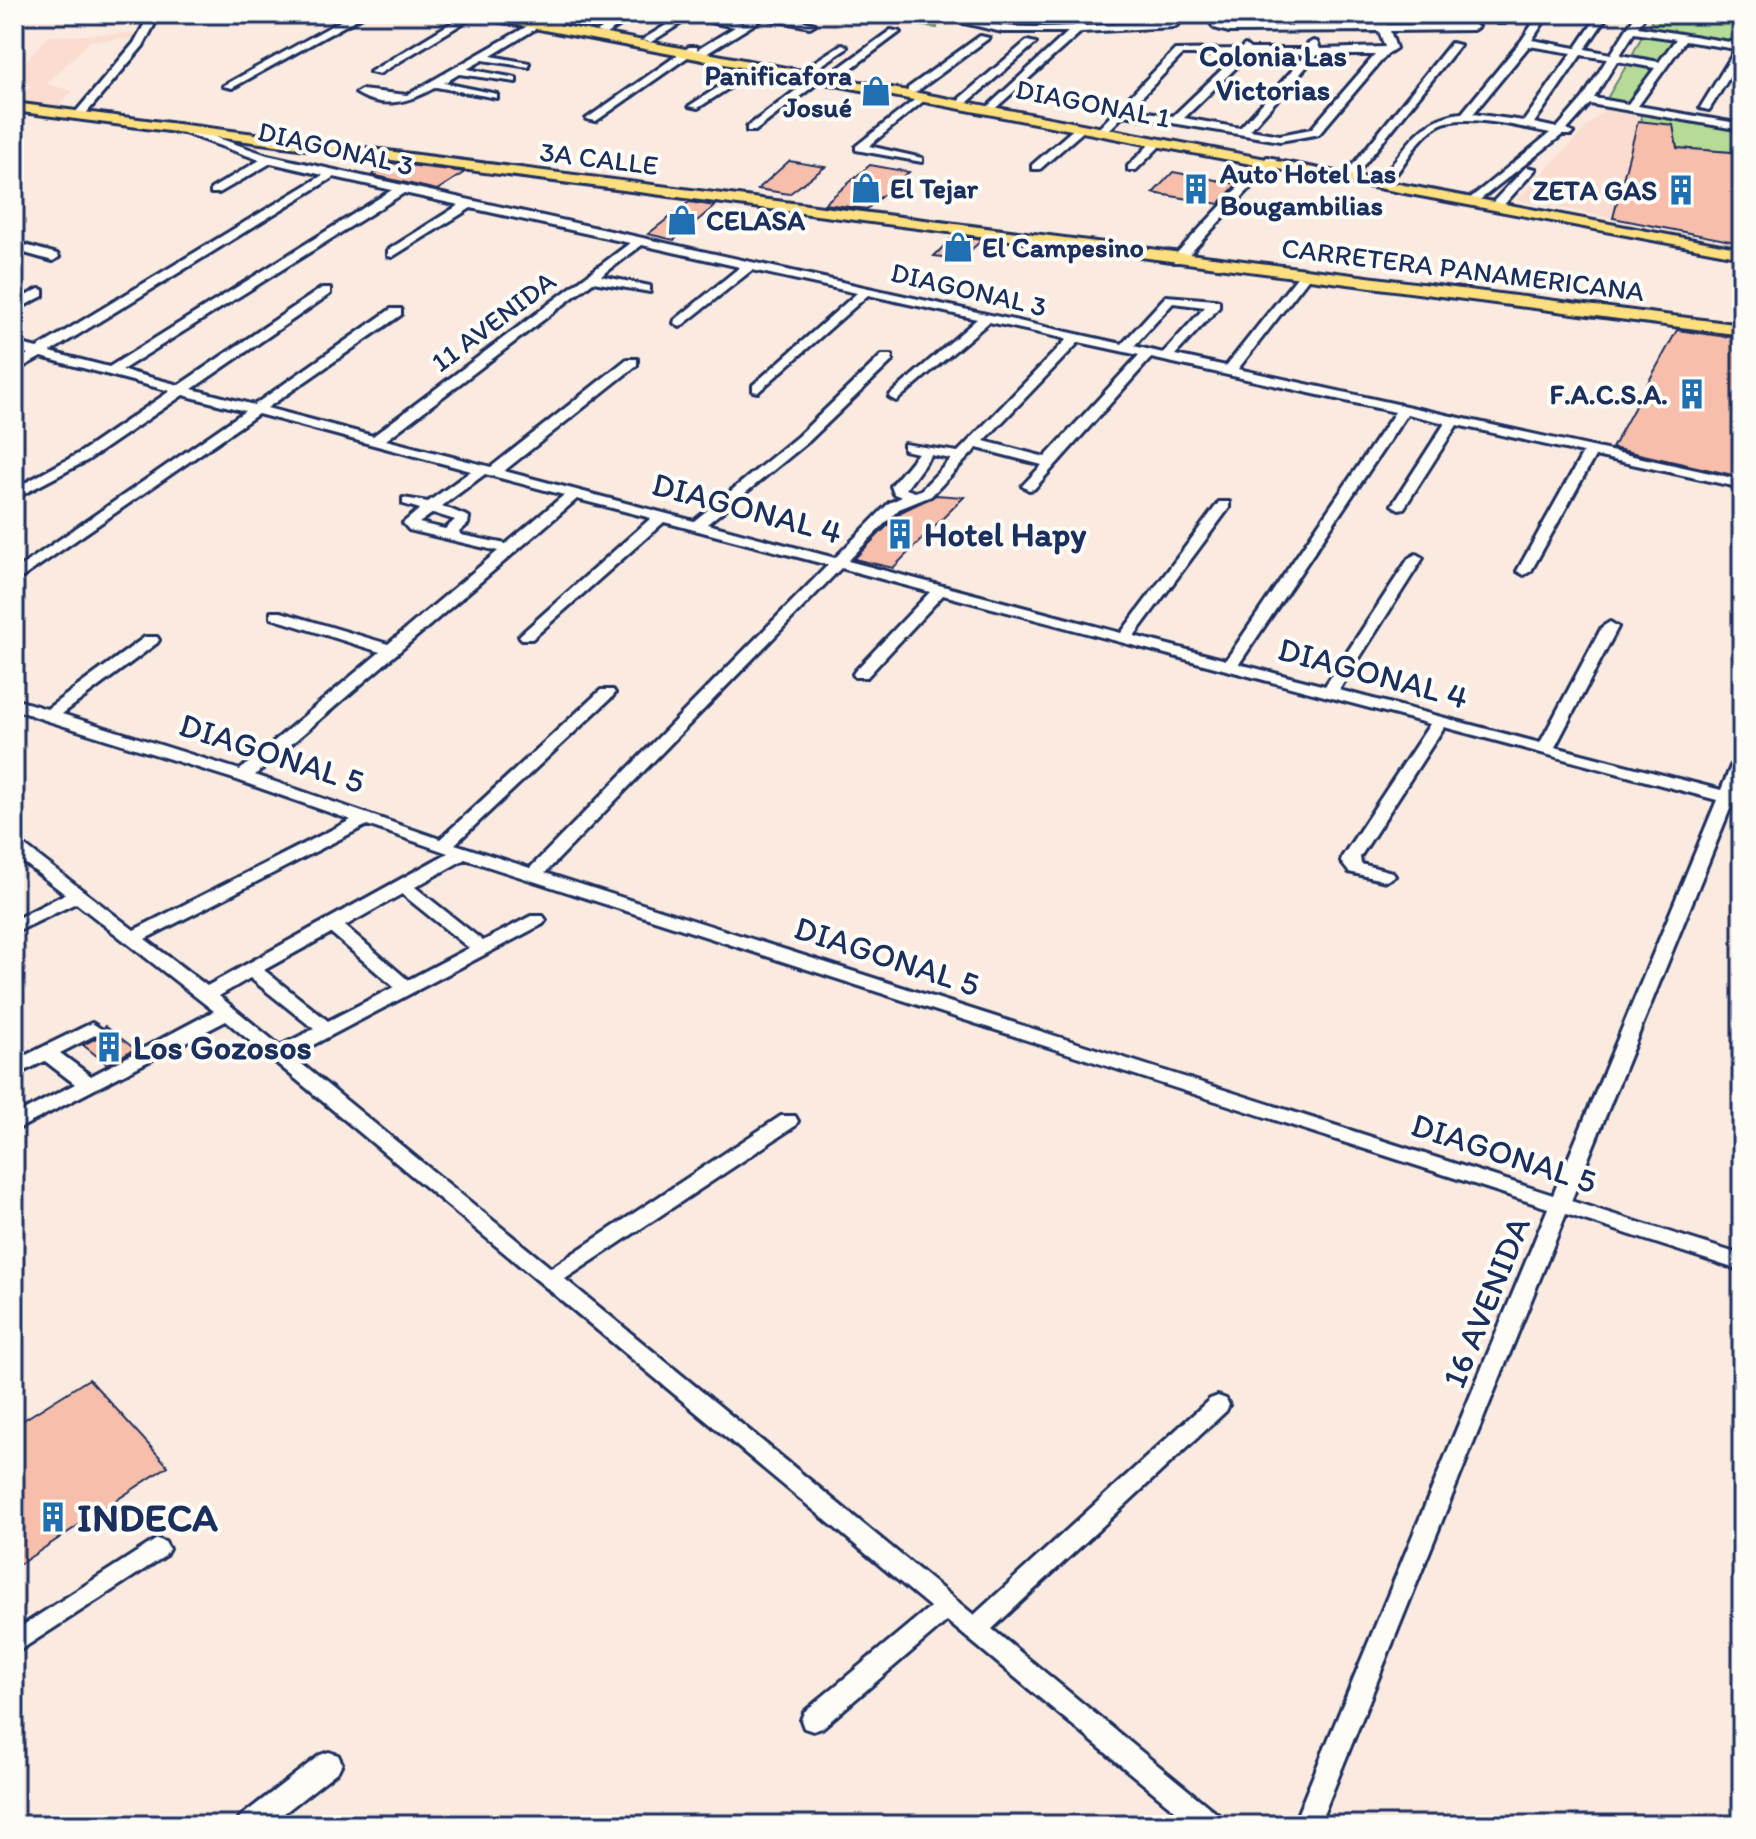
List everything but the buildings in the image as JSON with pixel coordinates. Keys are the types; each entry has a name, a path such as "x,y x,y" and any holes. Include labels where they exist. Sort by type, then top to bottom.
{"main road":[{"name":"DIAGONAL 1","path":"481,14 1742,247"},
{"name":"DIAGONAL 1","path":"503,14 540,23"},
{"name":"DIAGONAL 1","path":"580,30 647,40 756,66 823,76"},
{"name":"DIAGONAL 1","path":"917,94 964,100 1081,128 1104,129 1158,142 1386,180 1475,199"},
{"name":"3A CALLE","path":"14,107 1184,260"},
{"name":"DIAGONAL 1","path":"1498,203 1742,253"},
{"name":"CARRETERA PANAMERICANA","path":"1184,260 1742,330"}],"street":[{"path":"79,115 139,44 155,14"},
{"path":"228,86 361,14"},
{"path":"375,72 473,14"},
{"path":"361,93 405,100 540,23 570,14"},
{"path":"602,32 633,14"},
{"path":"647,40 691,14"},
{"path":"962,14 964,20 977,26 1028,29 1174,24"},
{"path":"1022,14 1028,29"},
{"path":"1074,14 1080,27"},
{"path":"1210,14 1218,26 1243,29 1473,27"},
{"path":"1264,14 1276,30"},
{"path":"1321,14 1330,29"},
{"path":"1122,111 1280,138 1319,130 1383,52 1391,48 1378,14"},
{"path":"1434,14 1444,29"},
{"path":"1465,116 1526,42 1544,14"},
{"path":"1526,127 1604,14"},
{"path":"1498,203 1593,101 1645,16 1626,14"},
{"path":"592,119 696,52 764,15 810,24"},
{"path":"714,20 744,26"},
{"path":"992,108 1080,27"},
{"path":"1062,28 1066,41"},
{"path":"1243,29 1246,52"},
{"path":"1309,29 1315,51"},
{"path":"1636,30 1742,48 1705,108"},
{"path":"751,129 823,76 895,32"},
{"path":"918,160 860,148 917,94 984,38"},
{"path":"1631,108 1682,38"},
{"path":"1526,42 1662,66"},
{"path":"964,100 1031,43"},
{"path":"1351,174 1455,45"},
{"path":"823,76 842,47"},
{"path":"1243,131 1315,51"},
{"path":"1104,129 1179,52 1383,52"},
{"path":"1176,120 1246,52"},
{"path":"481,57 525,65"},
{"path":"694,106 756,66"},
{"path":"458,71 512,80"},
{"path":"435,84 493,96"},
{"path":"1639,97 1742,114"},
{"path":"1593,101 1742,127"},
{"path":"1386,180 1433,124 1445,119 1465,116 1564,132"},
{"path":"1036,167 1081,128"},
{"name":"DIAGONAL 3","path":"188,131 217,144 332,174 1742,484"},
{"path":"1475,199 1564,132"},
{"path":"1184,260 1271,161 1280,138"},
{"path":"1132,168 1158,142"},
{"path":"215,191 270,159"},
{"path":"14,368 332,174"},
{"path":"1503,179 1518,181"},
{"path":"112,371 404,188"},
{"path":"392,253 470,203"},
{"name":"11 AVENIDA","path":"375,441 640,241"},
{"path":"14,246 53,257"},
{"path":"680,323 750,265"},
{"path":"1229,371 1305,275"},
{"path":"591,278 646,289"},
{"path":"14,495 83,457 326,291"},
{"path":"758,388 866,291"},
{"path":"14,307 39,293"},
{"path":"1125,348 1170,299 1215,304 1166,357"},
{"path":"14,578 396,312"},
{"path":"896,397 986,318"},
{"path":"534,874 894,506 926,493 1076,338"},
{"name":"DIAGONAL 4","path":"14,346 1734,799"},
{"path":"1029,486 1148,353"},
{"path":"696,526 803,439 887,358"},
{"path":"509,549 410,524 489,470 632,362"},
{"path":"1229,667 1403,410"},
{"path":"1399,505 1454,420"},
{"path":"974,443 1048,462"},
{"path":"909,447 961,457"},
{"path":"916,498 899,491 898,486 928,450"},
{"path":"1524,571 1591,451"},
{"path":"243,776 575,493"},
{"path":"408,501 462,517 463,521 451,531 452,535"},
{"path":"1124,639 1224,505"},
{"path":"527,636 662,516"},
{"path":"1329,693 1416,558"},
{"path":"861,674 940,590"},
{"path":"276,615 391,650"},
{"path":"1545,749 1610,627"},
{"path":"48,716 151,640"},
{"path":"443,846 607,693"},
{"name":"DIAGONAL 5","path":"14,704 243,776 443,846 1742,1263"},
{"path":"1386,876 1355,868 1351,857 1440,721"},
{"name":"16 AVENIDA","path":"1306,1825 1560,1205 1734,799 1742,759"},
{"path":"131,939 233,884 266,872 367,818"},
{"path":"14,846 206,995 1212,1825"},
{"path":"206,995 464,852"},
{"path":"404,887 481,948"},
{"path":"14,927 78,895"},
{"path":"277,1056 537,920"},
{"path":"334,926 405,987"},
{"path":"252,970 326,1029"},
{"path":"14,1124 226,1013"},
{"path":"14,1069 92,1029"},
{"path":"46,1052 90,1085"},
{"path":"548,1280 788,1121"},
{"path":"974,1630 1218,1405"},
{"path":"14,1644 157,1549"},
{"path":"813,1720 947,1607"},
{"path":"249,1825 329,1763"}],"shaded area":[{"path":"139,33 138,38 90,41 47,84 72,91 58,106 15,101 32,85 14,83 14,75 48,36"},
{"path":"1607,106 1641,113 1613,218 1517,200"}],"green space":[{"path":"850,14 934,14 937,28"},
{"path":"1653,14 1742,14 1739,45 1649,28"},
{"path":"1643,34 1676,39 1658,61 1631,57"},
{"path":"1629,61 1654,65 1629,104 1606,100"},
{"path":"1641,113 1742,129 1742,162 1731,152 1677,148 1670,129 1641,126"}],"place":[{"name":"Panificafora Josué","path":"876,91"},
{"name":"El Tejar","path":"866,188"},
{"name":"Auto Hotel Las Bougambilias","path":"1196,189"},
{"name":"ZETA GAS","path":"1681,190"},
{"name":"CELASA","path":"682,220"},
{"name":"El Campesino","path":"958,247"},
{"name":"F.A.C.S.A.","path":"1692,394"},
{"name":"Hotel Hapy","path":"900,534"},
{"name":"Los Gozosos","path":"109,1047"},
{"name":"INDECA","path":"53,1517"}],"district":[{"name":"Colonia Las Victorias","path":"1273,72"}]}
